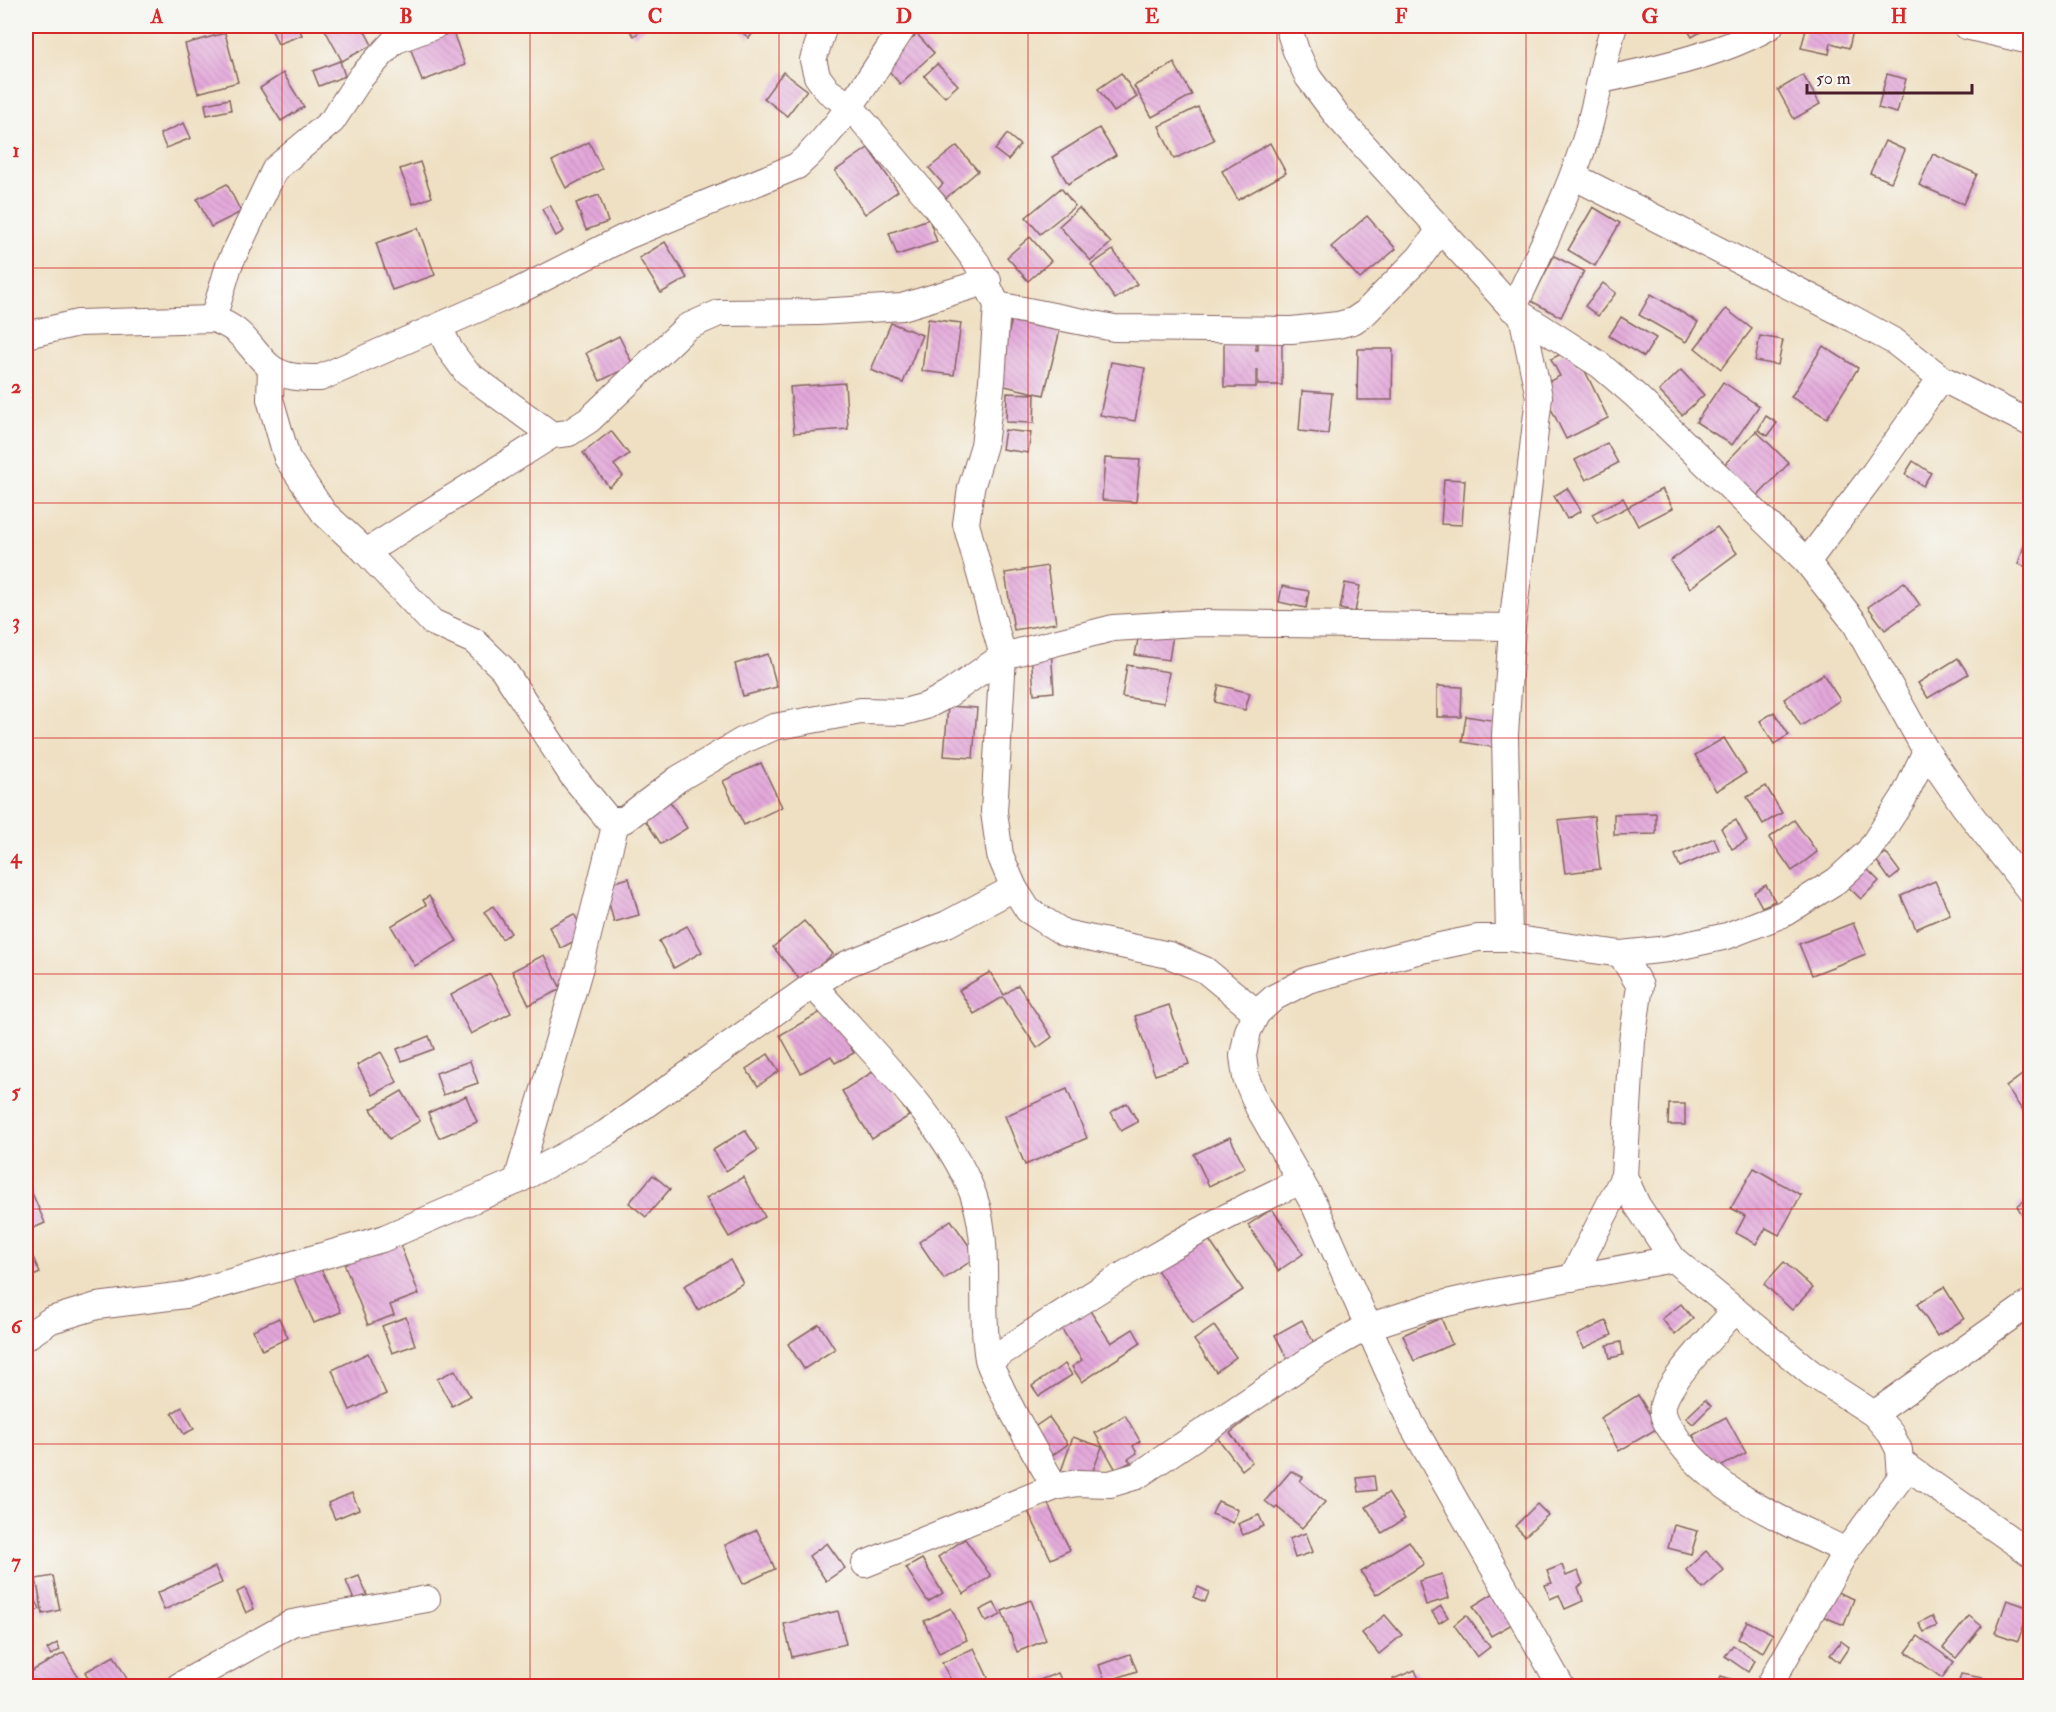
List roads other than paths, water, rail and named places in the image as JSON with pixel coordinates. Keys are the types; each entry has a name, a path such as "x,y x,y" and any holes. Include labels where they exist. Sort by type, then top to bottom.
{"street":[{"path":"213,319 229,265 275,169 332,122 361,77 394,41 434,26"},
{"path":"824,26 813,60 817,76 828,92 850,106 934,205 988,281 997,305 993,381 985,435 971,488 966,524 1003,656 993,812 1000,855 1014,888 1028,910 1065,933 1169,956 1205,970 1257,1013"},
{"path":"26,335 78,323 213,319 228,324 246,338 271,368 295,378 320,378 439,327 627,236 797,166 820,146 904,26"},
{"path":"1288,26 1308,77 1338,117 1517,312 1600,364 1807,561 1855,623 1926,751 1964,806 2031,891"},
{"path":"1601,80 1645,72 1740,40 1770,26"},
{"path":"1966,26 2031,42"},
{"path":"1509,938 1505,735 1512,627 1539,397 1517,312 1573,176 1601,80 1611,27"},
{"path":"1573,176 1895,342 1941,378 2031,423"},
{"path":"997,305 1114,328 1292,330 1338,325 1353,321 1365,313 1420,257 1440,230"},
{"path":"366,552 552,435 569,433 589,420 687,327 718,313 818,312 902,307 988,281"},
{"path":"439,327 450,350 468,373 552,435"},
{"path":"271,368 270,399 287,458 324,513 366,552 432,622 474,641 503,669 572,776 609,820 616,822 624,820 678,779 742,741 774,727 861,711 904,712 926,706 947,695 1003,656 1113,628 1197,623 1512,627"},
{"path":"1807,561 1874,473 1941,378"},
{"path":"1561,1686 1411,1423 1315,1206 1258,1107 1246,1078 1243,1056 1248,1031 1257,1013 1275,997 1308,980 1421,950 1478,938 1509,938 1621,954 1668,949 1727,936 1783,914 1836,881 1869,851 1904,797 1926,751"},
{"path":"517,1180 580,967 616,822"},
{"path":"26,1337 51,1320 97,1306 185,1295 382,1239 517,1180 606,1133 813,985 848,964 947,924 1014,888"},
{"path":"1572,1278 1624,1176 1632,1041 1640,986 1668,949"},
{"path":"1621,954 1640,986"},
{"path":"813,985 906,1092 948,1145 970,1185 983,1230 984,1318 988,1361 1007,1401 1055,1487"},
{"path":"1624,1176 1637,1205 1673,1259 1811,1372 1874,1414 1891,1434 1902,1463 1901,1477 1846,1551 1769,1686"},
{"path":"988,1361 1148,1258 1241,1207 1301,1181"},
{"path":"866,1564 1055,1487 1077,1483 1110,1484 1137,1476 1317,1355 1367,1327 1480,1295 1673,1259"},
{"path":"1874,1414 2031,1303"},
{"path":"1735,1310 1673,1384 1663,1406 1665,1421 1679,1442 1715,1478 1766,1511 1846,1551"},
{"path":"1902,1463 2031,1553"},
{"path":"179,1686 292,1623 427,1599"}]}
